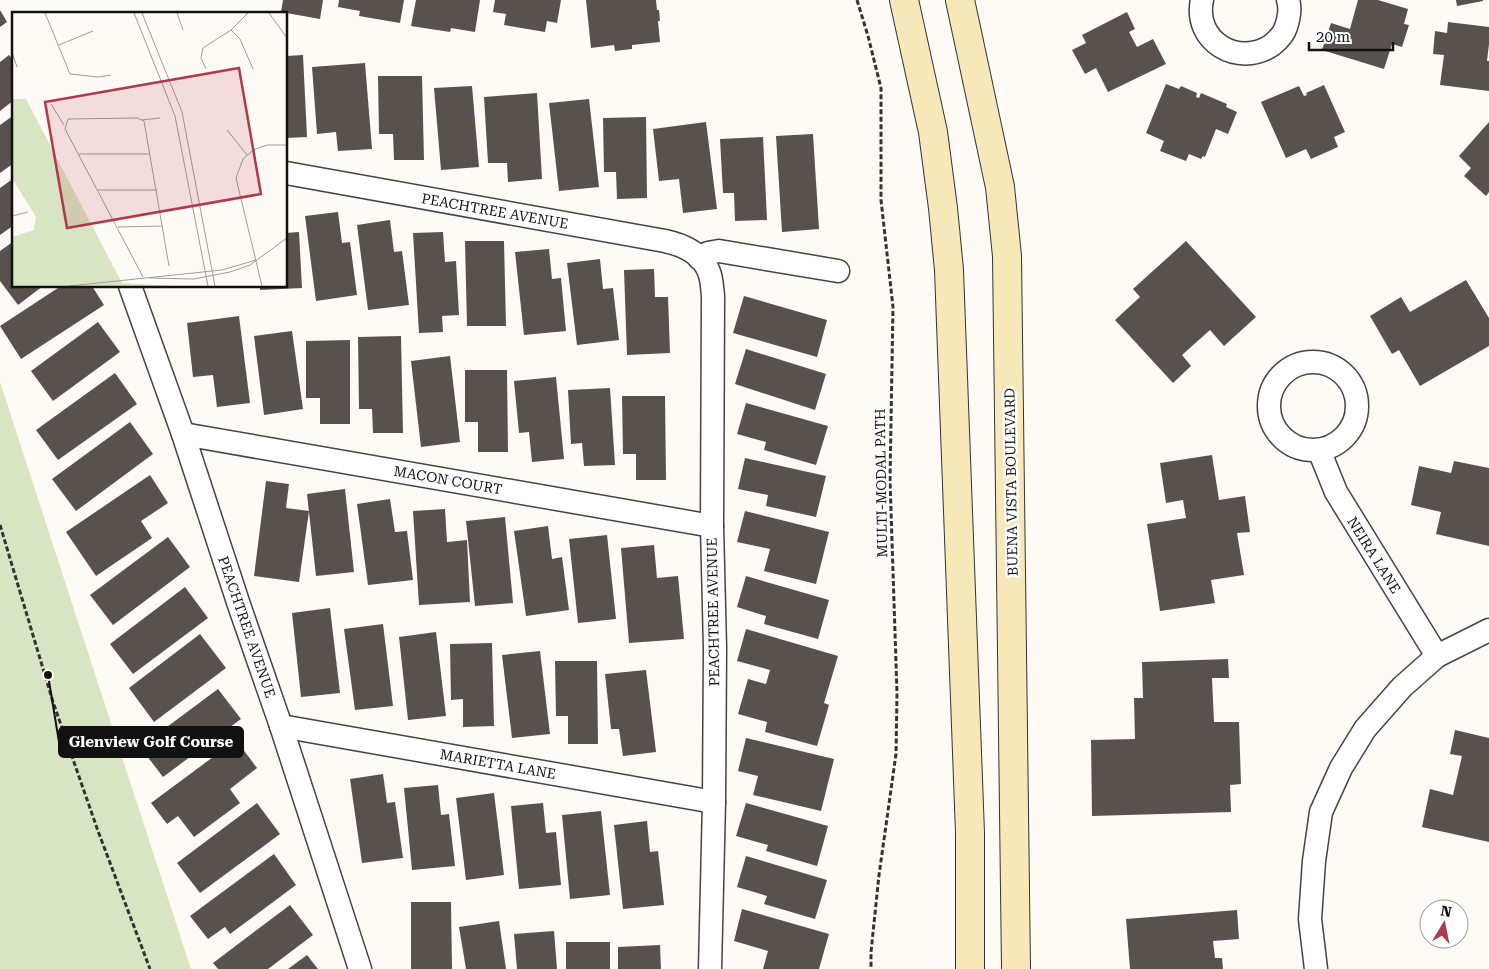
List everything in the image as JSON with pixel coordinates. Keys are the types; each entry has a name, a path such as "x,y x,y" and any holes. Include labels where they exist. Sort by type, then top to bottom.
{"main road":[{"path":"904,0 933,132 949,270 970,833 970,969"},
{"name":"BUENA VISTA BOULEVARD","path":"960,0 1000,187 1007,256 1016,969"}],"street":[{"path":"1202,0 1200,8 1202,24 1210,37 1221,48 1236,54 1251,54 1265,50 1276,42 1284,31 1289,18 1288,0"},
{"name":"PEACHTREE AVENUE","path":"288,173 679,244 699,258 709,272 713,296 712,526 715,648 710,969"},
{"path":"699,258 708,253 719,251 838,271"},
{"name":"PEACHTREE AVENUE","path":"131,288 183,434 360,969"},
{"name":"MACON COURT","path":"183,434 712,526"},
{"name":"NEIRA LANE","path":"1319,450 1336,492 1437,656"},
{"path":"1316,969 1310,919 1314,861 1321,812 1341,768 1365,729 1402,687 1437,656 1489,630"},
{"name":"MARIETTA LANE","path":"281,726 714,802"}],"path":[{"name":"MULTI-MODAL PATH","path":"857,0 881,88 881,200 893,307 890,480 897,693 896,754 879,876 871,969"},
{"path":"0,525 57,714 98,831 150,969"}],"green space":[{"path":"0,382 191,969 0,969"}],"building":[{"path":"283,0 323,0 320,19 281,12"},
{"path":"339,0 404,0 400,23 359,16 360,11 338,7"},
{"path":"416,0 480,0 475,32 451,28 450,32 411,26"},
{"path":"495,0 561,0 557,23 547,21 545,32 504,25 506,14 493,12"},
{"path":"586,0 656,0 657,10 659,10 660,42 632,45 632,49 615,51 614,45 591,48"},
{"path":"1358,0 1378,0 1408,9 1404,24 1409,25 1402,47 1392,44 1384,69 1322,50 1331,23 1350,29"},
{"path":"1456,0 1483,0 1483,1 1457,6"},
{"path":"0,10 7,22 0,27"},
{"path":"1127,12 1135,29 1129,32 1137,47 1153,39 1166,64 1108,92 1096,68 1085,74 1072,50 1086,43 1082,35"},
{"path":"1448,22 1489,27 1487,61 1489,61 1489,91 1440,85 1444,55 1433,54 1435,31 1447,33"},
{"path":"9,55 12,59 12,102 0,111 0,62"},
{"path":"303,55 307,137 288,138 288,56"},
{"path":"365,63 372,149 338,151 336,132 317,134 312,67"},
{"path":"378,76 422,76 424,160 394,160 393,134 379,134"},
{"path":"1166,84 1179,89 1181,86 1197,93 1196,97 1199,98 1201,93 1227,104 1226,107 1237,112 1228,134 1216,129 1205,157 1203,156 1201,159 1189,154 1186,161 1160,151 1164,141 1146,133"},
{"path":"1324,85 1345,132 1334,137 1338,147 1311,159 1306,149 1286,158 1261,102 1299,86 1304,96 1307,95 1306,93"},
{"path":"472,86 479,167 441,170 434,88"},
{"path":"537,93 542,179 508,182 507,163 488,163 484,97"},
{"path":"589,99 599,187 559,191 549,103"},
{"path":"12,116 12,164 0,173 0,125"},
{"path":"646,117 647,198 617,199 616,172 604,172 603,118"},
{"path":"706,122 717,209 683,213 679,179 659,181 653,129"},
{"path":"1489,122 1489,192 1486,196 1464,176 1471,168 1459,156"},
{"path":"813,134 819,229 782,232 776,136"},
{"path":"763,137 767,220 735,221 734,193 723,193 720,139"},
{"path":"12,179 12,226 0,235 0,188"},
{"path":"338,212 342,243 350,242 357,295 316,301 305,216"},
{"path":"390,220 394,252 402,251 409,305 368,310 357,225"},
{"path":"299,232 302,288 260,290 260,288 288,288 288,233"},
{"path":"443,232 445,262 456,261 459,315 442,316 443,332 419,333 413,233"},
{"path":"465,241 504,241 506,326 467,326"},
{"path":"1186,241 1256,317 1224,346 1210,330 1182,355 1191,366 1173,383 1115,320 1140,297 1133,289"},
{"path":"12,242 12,288 40,288 18,305 0,281 0,251"},
{"path":"549,249 552,279 561,278 566,331 524,335 515,252"},
{"path":"600,259 603,289 613,288 619,340 577,345 567,263"},
{"path":"654,269 655,297 668,297 670,353 627,355 624,270"},
{"path":"1466,280 1489,318 1489,346 1420,386 1399,350 1392,354 1370,316 1401,297 1410,312"},
{"path":"58,288 93,288 104,305 21,359 0,326"},
{"path":"744,296 827,320 817,357 733,333"},
{"path":"239,316 250,403 217,407 213,375 193,377 187,323"},
{"path":"98,322 120,352 53,401 31,371"},
{"path":"292,331 303,409 264,415 254,336"},
{"path":"401,336 403,433 373,433 372,409 359,409 358,337"},
{"path":"350,340 350,424 320,424 320,398 306,398 306,341"},
{"path":"746,349 826,374 815,410 735,384"},
{"path":"450,356 460,442 421,447 411,361"},
{"path":"465,370 507,370 508,452 478,452 478,422 465,422"},
{"path":"115,373 137,404 58,460 36,430"},
{"path":"556,377 564,459 532,462 529,432 519,433 514,381"},
{"path":"610,388 615,465 584,466 582,443 571,444 568,390"},
{"path":"622,396 665,396 666,480 636,480 636,454 623,454"},
{"path":"746,403 828,426 816,465 764,450 766,442 737,434"},
{"path":"130,422 153,454 76,511 52,479"},
{"path":"1212,455 1219,500 1245,496 1250,532 1237,533 1244,575 1211,580 1215,603 1160,611 1147,524 1186,518 1183,500 1166,503 1160,463"},
{"path":"745,458 826,476 816,517 766,506 768,495 738,489"},
{"path":"1454,461 1489,468 1489,546 1436,534 1441,512 1411,505 1419,466 1451,473"},
{"path":"150,475 168,503 141,521 152,538 96,576 66,532"},
{"path":"266,481 289,484 286,508 309,511 299,582 254,576"},
{"path":"345,489 354,572 316,576 307,494"},
{"path":"390,499 395,532 407,531 413,580 368,585 357,504"},
{"path":"445,509 447,542 467,540 470,602 419,605 413,511"},
{"path":"745,511 829,532 816,584 764,571 770,549 737,542"},
{"path":"505,517 513,603 475,606 466,521"},
{"path":"548,526 552,559 562,557 569,610 526,616 514,531"},
{"path":"607,535 616,619 578,623 569,539"},
{"path":"168,537 190,567 113,625 90,595"},
{"path":"654,545 657,578 678,576 684,639 629,643 621,548"},
{"path":"746,576 829,600 818,639 764,624 766,616 737,607"},
{"path":"185,587 208,618 133,674 110,644"},
{"path":"330,608 340,693 301,697 292,613"},
{"path":"383,624 393,706 355,710 344,629"},
{"path":"746,629 838,656 824,703 829,705 817,746 765,732 767,722 738,714 748,679 766,684 770,670 737,661"},
{"path":"436,632 446,716 408,720 399,637"},
{"path":"200,634 226,668 154,722 129,688"},
{"path":"492,643 494,726 463,727 463,699 451,700 450,644"},
{"path":"540,651 550,734 512,738 502,655"},
{"path":"1228,659 1229,678 1212,678 1214,722 1239,722 1241,784 1230,785 1231,812 1092,816 1091,740 1135,739 1134,698 1143,698 1142,662"},
{"path":"555,661 597,661 598,744 568,744 568,716 556,716"},
{"path":"646,670 656,752 623,756 619,729 611,729 605,674"},
{"path":"218,689 241,719 163,777 140,747"},
{"path":"1455,730 1489,738 1489,842 1422,827 1430,789 1453,795 1462,756 1450,754"},
{"path":"746,738 834,759 821,811 753,795 758,776 738,771"},
{"path":"236,740 257,768 230,789 240,803 194,837 178,816 167,824 151,803"},
{"path":"383,774 387,803 395,802 403,858 362,863 350,779"},
{"path":"438,785 441,815 449,814 455,866 412,870 404,788"},
{"path":"494,793 504,875 466,880 456,798"},
{"path":"257,803 280,834 200,893 177,863"},
{"path":"543,803 546,833 556,832 561,885 519,889 511,806"},
{"path":"746,803 828,826 817,866 766,851 768,845 736,836"},
{"path":"601,811 610,895 570,899 562,815"},
{"path":"647,821 650,852 658,851 664,905 623,909 614,825"},
{"path":"274,854 296,885 230,934 225,927 208,939 190,916"},
{"path":"746,856 827,880 815,919 764,904 767,896 737,887"},
{"path":"411,902 451,902 452,969 411,969"},
{"path":"290,905 313,935 268,969 218,969 213,963"},
{"path":"742,909 829,934 819,969 763,969 768,951 734,941"},
{"path":"1237,910 1239,939 1213,941 1215,958 1222,958 1223,969 1130,969 1126,919"},
{"path":"499,921 506,969 466,969 459,927"},
{"path":"554,931 557,969 517,969 514,934"},
{"path":"566,942 610,942 610,969 566,969"},
{"path":"660,945 661,969 618,969 618,947"},
{"path":"307,955 318,969 288,969"}],"place":[{"name":"Glenview Golf Course","path":"48,675"}]}
